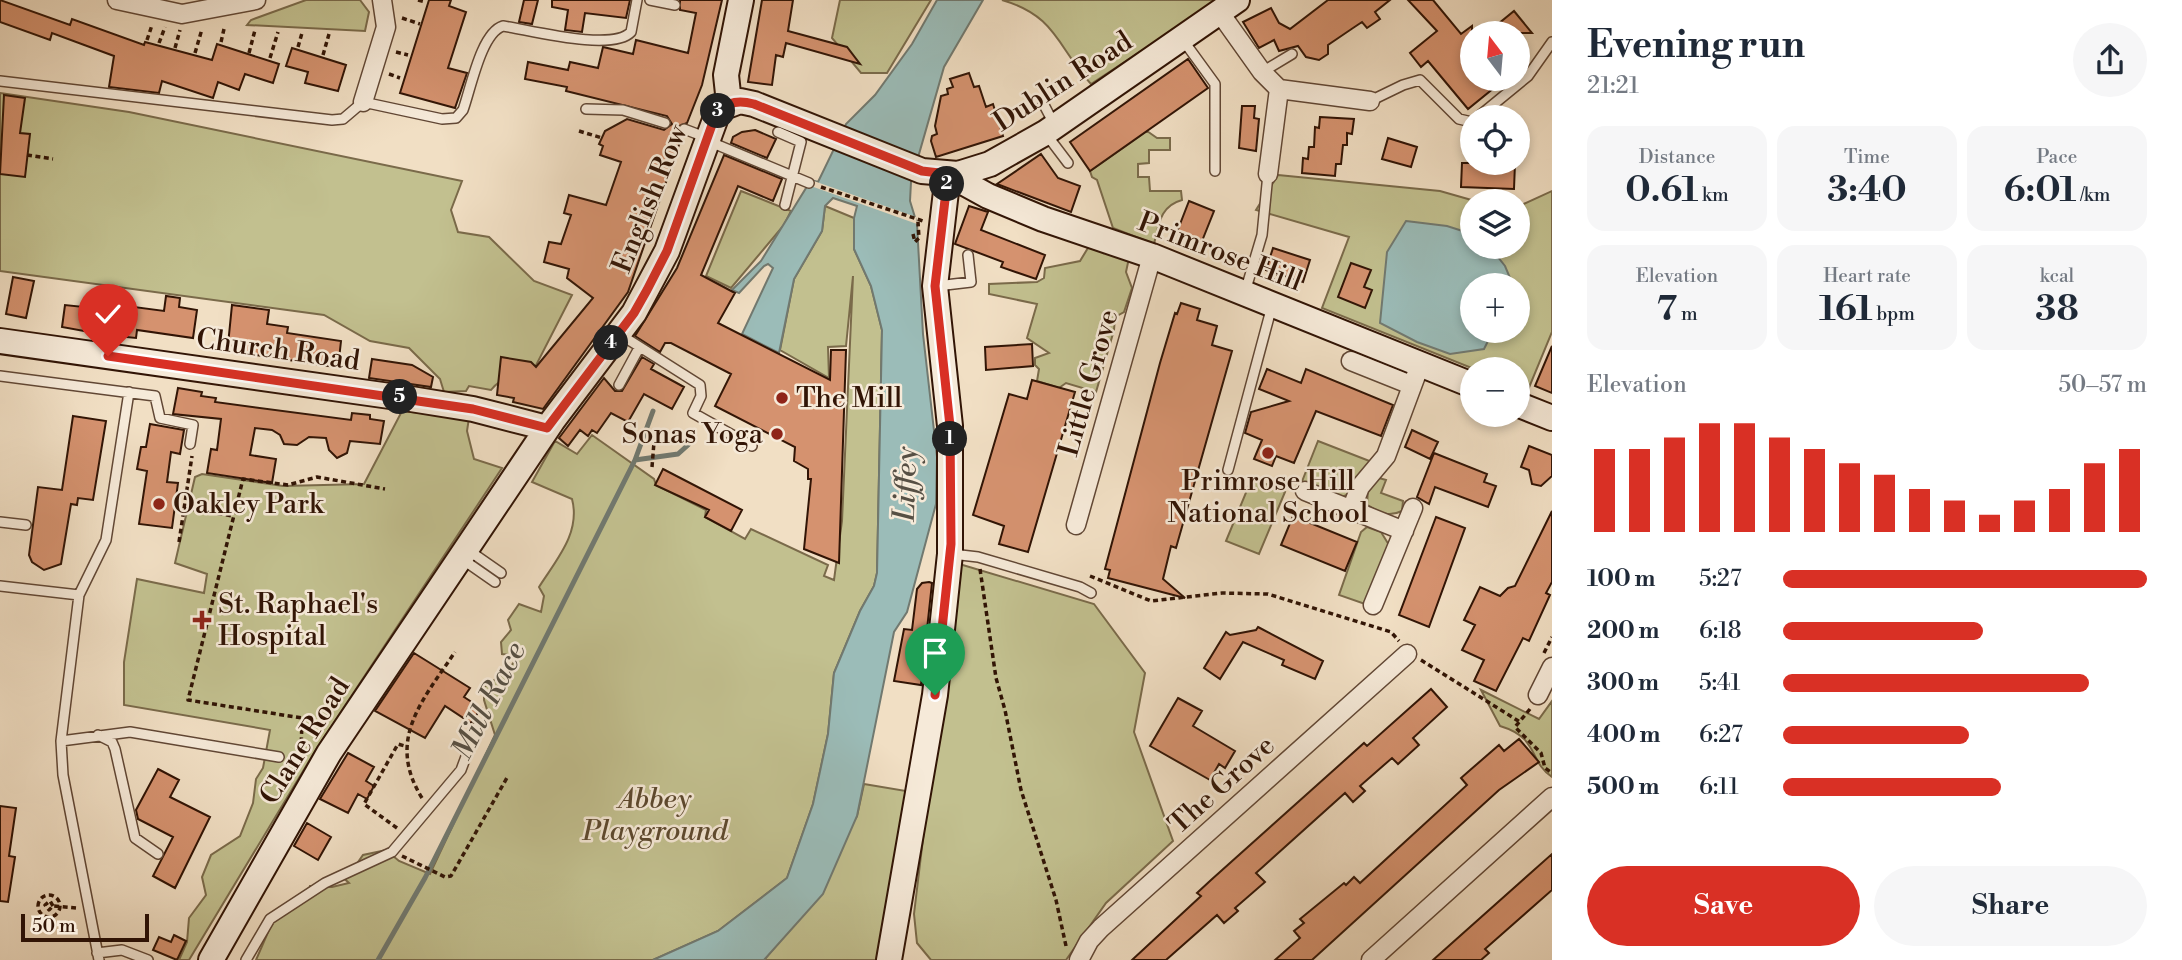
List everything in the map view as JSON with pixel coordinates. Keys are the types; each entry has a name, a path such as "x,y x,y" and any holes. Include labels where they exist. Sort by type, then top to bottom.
{"main road":[{"path":"741,0 726,75 729,103 740,101 754,104 922,171 948,174 935,286 950,426 951,546 935,695 907,870 888,960"},
{"name":"Dublin Road","path":"948,174 990,164 1050,129 1229,6"},
{"name":"English Row","path":"550,424 629,341 634,313 667,251 699,136 719,109 729,103"},
{"name":"Primrose Hill","path":"948,174 988,196 1043,219 1260,293 1416,373 1460,382"},
{"name":"Church Road","path":"0,341 424,401 550,424"},
{"path":"1530,409 1552,418"},
{"name":"Clane Road","path":"211,960 329,753 550,424"}],"street":[{"path":"117,0 183,14 254,0"},
{"path":"363,102 386,27 382,0"},
{"path":"1229,6 1262,72 1279,89 1370,101"},
{"path":"1269,174 1279,89"},
{"name":"Little Grove","path":"1076,525 1152,256"},
{"path":"1351,361 1416,373 1407,405 1386,456 1360,487 1351,510"},
{"path":"1305,491 1404,531"},
{"path":"1373,605 1413,508"},
{"name":"The Grove","path":"1073,955 1406,650"},
{"path":"1538,695 1552,667"},
{"path":"1371,960 1552,797"}],"lane":[{"path":"0,81 332,120 343,119 363,102 442,119 456,118 463,110 486,42 495,28 503,26 586,40 617,40 631,32 637,0"},
{"path":"650,0 675,5"},
{"path":"1182,39 1215,84 1214,171"},
{"path":"1493,105 1528,76 1552,42"},
{"path":"1262,72 1292,54"},
{"path":"1370,101 1420,80 1460,119"},
{"path":"1043,103 1050,129 1068,163"},
{"path":"586,109 623,110 665,123"},
{"path":"778,132 801,142 785,205"},
{"path":"699,136 809,183"},
{"path":"1228,470 1260,293 1262,235 1269,174"},
{"path":"935,286 971,282 968,255"},
{"path":"619,386 629,341 700,385 701,396 693,412 752,446"},
{"path":"0,376 155,396 160,418 193,425 190,444"},
{"path":"129,392 106,540 79,595 61,741 63,775 98,957 122,950 148,960"},
{"path":"0,523 26,525"},
{"path":"951,546 978,557 1080,587 1091,593"},
{"path":"463,553 501,573"},
{"path":"463,553 495,582"},
{"path":"0,586 79,595"},
{"path":"246,960 270,919 325,883 392,852 461,770 477,727"},
{"path":"61,741 130,732 279,757"},
{"path":"96,735 106,737 116,749 135,838 158,854"}],"path":[{"path":"418,0 426,2"},
{"path":"402,18 420,24"},
{"path":"147,40 152,23"},
{"path":"159,43 165,27"},
{"path":"175,48 181,29"},
{"path":"195,53 202,29"},
{"path":"221,42 224,29"},
{"path":"249,53 255,30"},
{"path":"270,58 278,32"},
{"path":"298,47 302,33"},
{"path":"323,55 329,34"},
{"path":"392,50 408,55"},
{"path":"385,73 400,78"},
{"path":"579,131 602,138"},
{"path":"27,155 53,159"},
{"path":"809,183 918,222 919,238 915,242 913,234"},
{"path":"1260,293 1280,274"},
{"path":"652,467 653,444 674,440"},
{"path":"179,542 193,449 190,444"},
{"path":"303,744 302,718 188,700 243,479 288,485 317,477 385,489"},
{"path":"184,508 233,516"},
{"path":"978,557 996,678 1021,790 1073,955"},
{"path":"1080,587 1085,574 1151,601 1222,593 1268,594 1391,632 1406,650 1520,722 1515,727 1541,753 1545,768 1552,773"},
{"path":"428,807 413,781 405,746 417,712 455,652"},
{"path":"405,746 398,744 364,804 405,834"},
{"path":"418,864 438,874 451,876 508,776"},
{"path":"50,895 59,901 60,907 50,917 38,909 41,899 50,895"},
{"path":"54,906 88,909"}],"green space":[{"path":"306,0 360,0 369,12 365,31 247,25 251,20"},
{"path":"840,0 931,0 887,73 861,73 832,38"},
{"path":"1002,0 1219,0 1091,84 1045,24 1020,7"},
{"path":"0,93 129,112 462,181 451,210 458,232 489,237 534,281 572,295 529,379 508,378 491,390 469,386 466,391 444,392 440,379 409,348 370,341 324,315 0,271"},
{"path":"1147,131 1157,138 1170,138 1170,150 1149,150 1149,163 1138,164 1138,177 1149,177 1150,191 1181,191 1182,200 1165,211 1154,244 1113,228 1097,180 1092,177 1090,171"},
{"path":"1278,175 1440,191 1460,197 1460,259 1530,259 1530,201 1552,191 1552,332 1530,385 1530,357 1460,357 1460,363 1322,308 1349,237 1256,210"},
{"path":"741,191 791,211 784,225 731,288 706,276"},
{"name":"Abbey Playground","path":"825,206 854,218 854,249 871,286 882,330 877,573 874,586 860,611 834,673 828,734 813,804 787,878 718,931 653,960 256,960 272,923 307,897 310,886 332,887 349,883 338,873 356,865 363,855 386,850 399,861 430,874 495,735 484,700 484,687 506,672 519,656 502,654 501,642 511,630 508,620 519,604 541,612 544,596 539,587 570,535 574,511 572,499 532,482 555,441 577,454 592,435 654,479 656,485 706,510 705,517 745,539 751,529 828,565 824,576 834,580 842,521 853,276 846,346 828,347 829,378 780,350 794,279 822,231"},
{"path":"1091,243 1103,253 1104,251 1129,258 1126,272 1132,288 1124,312 1115,317 1114,330 1096,392 1066,383 1059,388 1037,381 1039,369 1035,365 1035,358 1049,353 1027,338 1037,304 989,294 989,284 1037,282 1044,278 1045,268 1080,261"},
{"path":"402,411 469,418 467,431 474,459 502,468 317,748 189,960 179,960 187,942 189,918 206,895 202,877 211,855 240,836 253,803 256,779 263,768 270,730 124,705 124,662 137,579 204,593 207,574 175,563 195,477 202,474 283,486 364,484"},
{"path":"1318,441 1372,462 1349,494 1342,497 1301,484"},
{"path":"1252,478 1285,492 1259,554 1226,541"},
{"path":"1379,478 1386,480 1381,493 1403,501 1402,511 1388,514 1367,505 1368,489"},
{"path":"1367,527 1381,532 1389,545 1365,604 1339,595 1361,532"},
{"path":"956,563 1094,604 1145,673 1134,732 1173,841 1106,903 1066,960 931,960 917,943 914,914"},
{"path":"1481,690 1539,719 1552,701 1552,777 1539,764 1522,737 1500,726"},
{"path":"864,784 912,792 879,960 764,960 781,940 857,816"}],"water":[{"name":"Liffey","path":"937,0 983,0 944,67 911,182 910,201 917,224 923,334 937,457 936,504 907,612 894,632 857,816 823,894 764,960 653,960 718,931 787,878 813,804 828,734 834,673 860,611 874,586 877,573 882,330 871,286 854,249 854,218 857,206 833,198 825,206 822,231 794,279 779,353 742,334 773,268 768,264 764,266 739,293 732,290 761,261 811,180 818,182 846,124 875,95 912,44"},
{"path":"1406,221 1460,230 1460,259 1499,259 1508,273 1460,273 1460,343 1487,343 1484,349 1450,354 1417,342 1380,323 1387,252"}],"pier":[{"path":"811,180 916,217 917,224 808,185"}],"building":[{"path":"0,0 70,25 72,19 144,45 145,42 212,60 217,44 279,64 273,83 245,74 239,90 218,82 213,98 162,81 159,93 109,87 114,56 52,33 50,40 0,22"},
{"path":"429,0 451,0 449,6 466,12 448,68 467,73 455,108 400,93"},
{"path":"524,0 538,0 532,24 519,22"},
{"path":"552,0 630,0 626,18 585,13 582,32 565,30 568,10 552,7"},
{"path":"680,0 722,0 702,85 687,123 677,127 682,136 628,292 543,409 497,395 501,357 531,362 536,367 593,298 567,278 569,269 544,262 549,242 561,244 571,215 564,213 569,195 606,205 621,162 600,155 603,146 599,144 605,131 627,119 664,130 672,124 667,116 566,91 567,87 525,79 528,62 568,70 570,62 598,68 603,47 633,54 636,40 688,53 696,13 680,10"},
{"path":"762,0 793,0 788,31 847,47 860,64 786,43 783,57 776,55 772,85 748,82"},
{"path":"1328,0 1390,0 1375,12 1380,19 1367,28 1362,22 1353,28 1328,45 1328,54 1319,60 1306,57 1298,46 1279,51 1274,40 1259,48 1243,22 1271,8 1279,23 1290,29"},
{"path":"1408,0 1433,0 1460,33 1460,91 1490,91 1473,105 1465,105 1428,61 1421,67 1410,53 1437,31"},
{"path":"1514,11 1522,21 1502,21"},
{"path":"292,48 346,65 338,91 305,83 308,72 286,66"},
{"path":"1188,59 1208,88 1090,171 1070,142"},
{"path":"969,73 974,87 979,86 986,107 993,104 1003,136 936,157 931,141 932,136 937,134 935,126 941,96 948,94 947,89 953,87 950,79"},
{"path":"4,95 25,98 20,133 30,134 25,177 0,174"},
{"path":"1242,106 1255,106 1254,118 1259,119 1256,151 1239,148"},
{"path":"1320,117 1354,119 1352,134 1347,133 1347,145 1343,145 1341,164 1336,164 1335,176 1302,173 1303,158 1308,159 1309,147 1314,147 1315,127 1319,128"},
{"path":"755,130 776,139 767,158 731,143 733,137 742,132"},
{"path":"1388,138 1417,147 1411,167 1382,159"},
{"path":"1041,154 1058,178 1080,186 1071,212 997,184"},
{"path":"724,155 782,179 773,201 738,186 701,275 735,293 718,323 830,380 831,350 846,350 839,563 804,549 811,479 808,479 808,469 794,461 795,447 715,406 731,374 671,343 665,343 660,352 635,336 677,268"},
{"path":"1462,175 1515,175 1514,189 1461,187"},
{"path":"1189,201 1214,211 1202,241 1177,232"},
{"path":"969,206 988,212 981,230 1045,255 1036,279 1001,267 1003,262 955,244"},
{"path":"1273,248 1310,260 1303,282 1266,270"},
{"path":"1351,263 1371,270 1364,287 1372,290 1365,308 1338,297"},
{"path":"13,277 34,281 26,318 6,314"},
{"path":"95,293 127,295 126,306 164,311 166,296 180,298 179,307 197,310 193,338 137,330 136,338 62,327 65,305 93,308"},
{"path":"1181,303 1200,309 1197,320 1217,326 1212,345 1232,351 1176,548 1171,546 1163,579 1185,598 1108,578 1110,570 1105,569 1160,363 1175,313 1177,314"},
{"path":"232,305 269,310 267,324 288,327 287,333 341,341 339,359 330,358 329,366 242,353 242,347 228,345"},
{"path":"1032,344 1033,366 986,370 985,347"},
{"path":"1552,346 1552,393 1535,386"},
{"path":"642,357 654,364 651,369 684,387 672,409 644,394 628,422 611,413 597,433 592,430 588,436 580,430 568,446 559,438 604,378 615,391 622,391"},
{"path":"372,359 412,365 433,377 431,387 369,378"},
{"path":"1267,369 1301,383 1306,369 1393,405 1381,436 1316,411 1294,463 1276,456 1272,466 1254,459 1262,440 1245,433 1251,412 1289,401 1259,389"},
{"path":"1032,380 1075,392 1028,552 999,544 1004,526 973,515 1009,394 1027,399"},
{"path":"178,388 202,392 201,396 216,398 215,402 351,420 352,413 370,415 370,419 384,421 380,444 350,441 347,453 337,458 329,450 326,438 309,437 297,445 284,444 280,435 272,430 255,428 250,455 276,459 272,483 207,473 211,449 217,450 221,419 173,414"},
{"path":"73,416 106,421 93,500 78,498 77,505 71,504 61,564 44,570 32,562 29,555 38,487 62,490"},
{"path":"150,424 184,430 180,454 171,452 167,482 178,483 172,528 139,524 147,471 137,469 141,447 146,447"},
{"path":"1412,430 1438,442 1430,459 1405,447"},
{"path":"1529,446 1552,455 1552,476 1541,486 1532,484 1529,470 1521,467"},
{"path":"1434,453 1487,474 1484,482 1496,486 1488,507 1435,487 1429,504 1417,497"},
{"path":"663,469 742,510 731,531 705,517 709,510 655,485"},
{"path":"1552,511 1552,582 1546,593 1550,595 1529,641 1523,638 1496,691 1474,681 1484,660 1462,650 1475,625 1464,620 1480,587 1500,596 1508,588 1515,586"},
{"path":"1293,516 1357,542 1345,571 1281,545"},
{"path":"1436,517 1465,528 1429,627 1399,615"},
{"path":"922,583 932,583 921,685 894,681 904,629 912,630 917,589"},
{"path":"1258,627 1323,661 1315,679 1282,665 1284,660 1243,642 1220,679 1204,668 1226,632 1230,635 1256,630"},
{"path":"414,653 470,688 464,697 481,708 471,723 445,706 425,738 375,711"},
{"path":"1431,689 1447,707 1413,738 1419,745 1398,764 1392,758 1360,786 1365,791 1353,802 1345,793 1256,873 1265,882 1235,908 1238,911 1224,923 1217,915 1166,960 1132,960 1201,896 1197,893 1211,880 1364,743 1367,746"},
{"path":"1178,698 1202,711 1193,726 1235,751 1225,768 1219,764 1210,780 1150,746"},
{"path":"1519,739 1539,762 1499,790 1312,960 1275,960 1300,938 1294,931 1304,923 1300,919 1354,877 1360,883 1467,785 1461,778 1499,745 1504,751"},
{"path":"348,753 374,767 366,781 374,786 367,799 358,794 348,813 320,799"},
{"path":"158,769 179,780 170,797 210,817 175,888 153,876 173,837 138,819 136,810"},
{"path":"0,806 16,808 9,856 15,857 8,902 0,901"},
{"path":"307,823 331,837 318,860 294,846"},
{"path":"1552,854 1552,890 1485,949 1489,953 1481,960 1433,960"},
{"path":"174,935 186,941 177,960 153,950 159,937 171,942"}],"waterway":[{"name":"Mill Race","path":"378,960 425,878 635,460 653,411"},
{"name":"Mill Race","path":"635,460 678,454 688,445"}],"place":[{"name":"The Mill","path":"782,398"},
{"name":"Sonas Yoga","path":"777,434"},
{"name":"Primrose Hill National School","path":"1268,453"},
{"name":"Oakley Park","path":"159,504"},
{"name":"St. Raphael's Hospital","path":"202,620"}],"route":[{"path":"108,356 473,409 547,428 634,313 647,290 667,251 719,109 740,101 754,104 922,171 948,174 940,223 935,286 950,426 951,544 935,695"}]}
